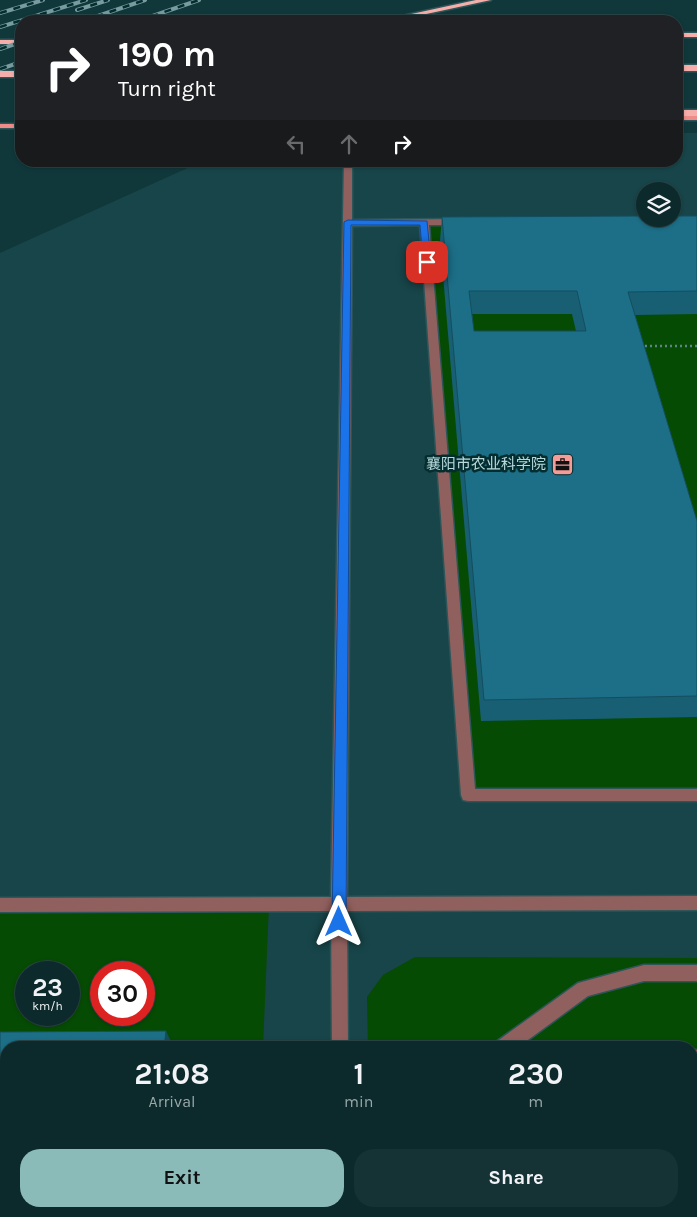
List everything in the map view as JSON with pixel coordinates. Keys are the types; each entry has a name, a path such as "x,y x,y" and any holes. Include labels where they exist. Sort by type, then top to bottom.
{"highway":[{"path":"413,15 487,0"},
{"path":"0,33 15,33"},
{"path":"683,35 697,35"},
{"path":"0,42 15,42"},
{"path":"683,68 697,68"},
{"path":"0,74 15,74"},
{"path":"683,113 697,113"}],"main road":[{"path":"683,118 697,118"},
{"path":"0,126 15,126"}],"street":[{"path":"340,1041 339,904 348,167"},
{"path":"348,222 463,222"},
{"path":"424,222 468,795 697,794"},
{"path":"0,904 697,903"},
{"path":"512,1041 584,990 644,973 697,973"}],"path":[{"path":"631,346 697,346"}],"shaded area":[{"path":"683,133 697,133 697,1041 0,1041 0,253 190,167 683,167"}],"green space":[{"name":"襄阳市农业科学院","path":"636,221 636,227 681,227 681,221 697,221 697,795 468,795 424,222"},
{"path":"269,904 263,1041 0,1041 0,905"},
{"path":"415,957 697,958 697,1041 368,1041 367,997 383,975"}],"building":[{"name":"襄阳市农业科学院","path":"636,216 636,227 681,227 681,216 697,216 697,291 628,292 697,521 697,696 484,700 442,217","holes":["469,291 577,291 586,331 474,331"]},
{"path":"166,1031 165,1041 0,1041 0,1032"}],"railway":[{"path":"0,13 43,0"},
{"path":"38,15 86,0"},
{"path":"77,10 108,0"},
{"path":"101,15 145,0"},
{"path":"155,15 199,0"},
{"path":"0,27 15,22"},
{"path":"0,49 15,44"},
{"path":"0,69 15,64"}],"place":[{"name":"襄阳市农业科学院","path":"562,464"}],"route":[{"path":"339,922 348,222 424,222 427,262"}]}
